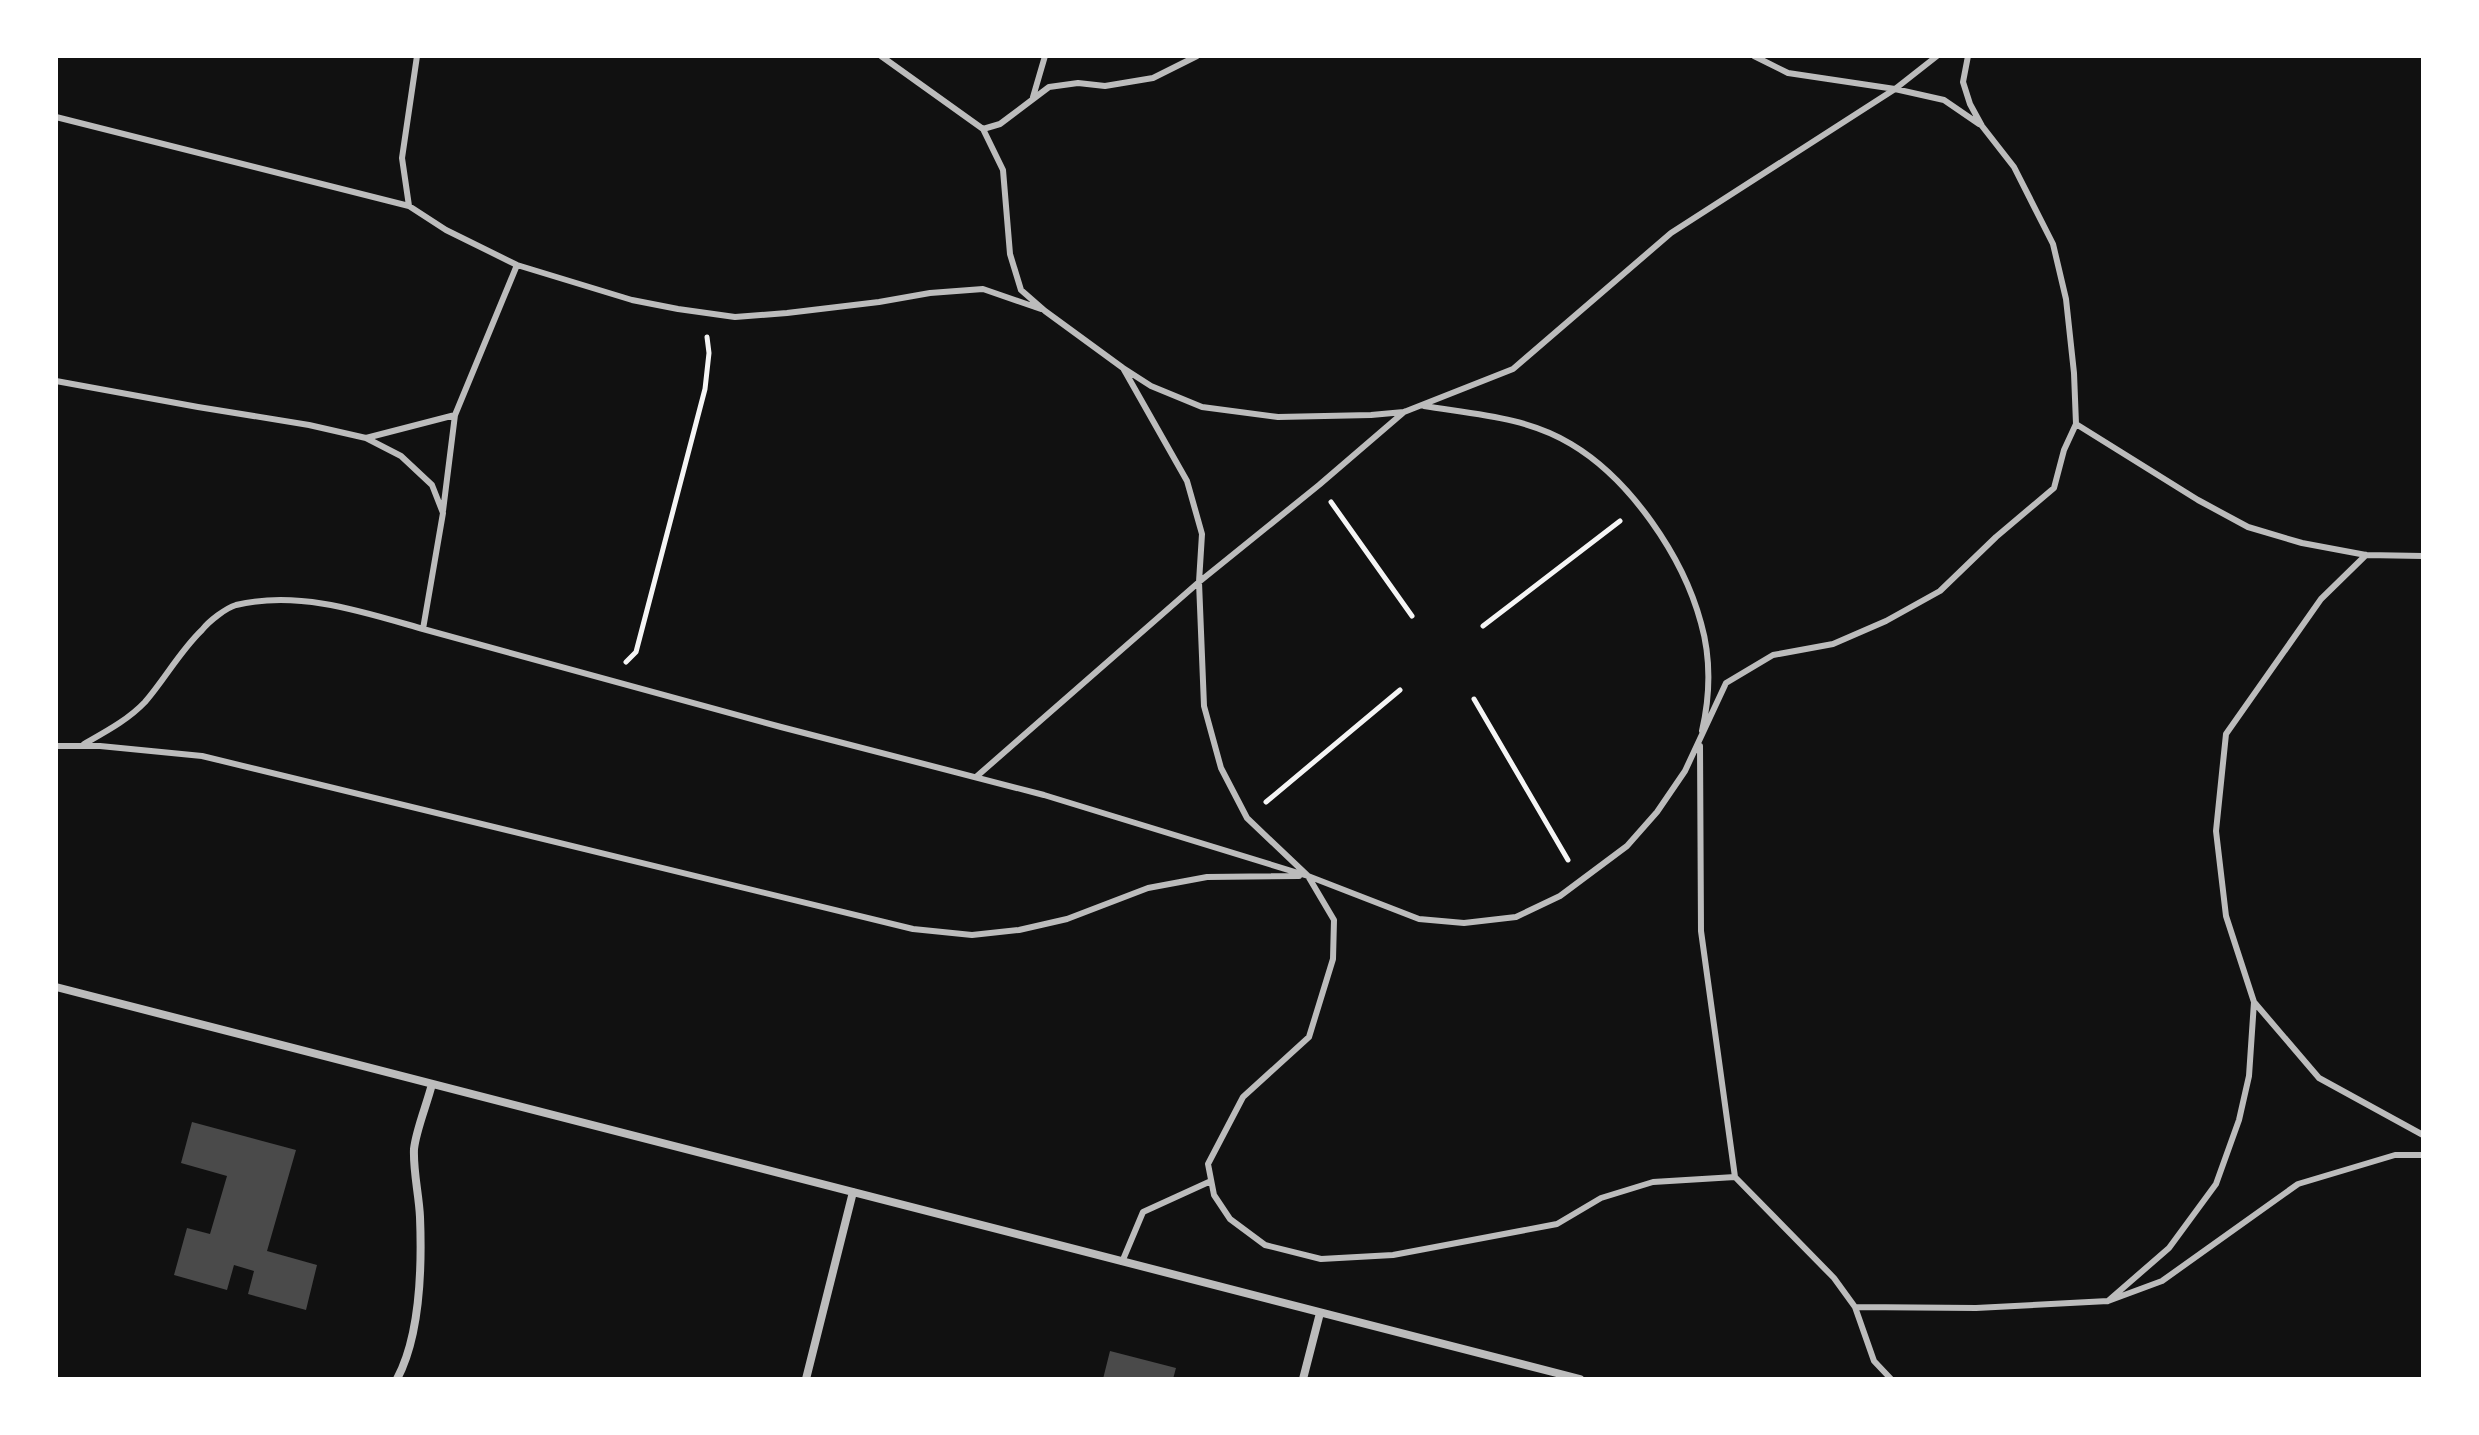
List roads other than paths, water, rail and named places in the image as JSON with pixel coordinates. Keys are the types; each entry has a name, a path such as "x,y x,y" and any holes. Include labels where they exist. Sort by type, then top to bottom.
{"street":[{"path":"56,987 1580,1379"},
{"path":"397,1379 413,1332 420,1280 420,1216 414,1149 432,1084"},
{"path":"806,1379 853,1192"},
{"path":"1303,1379 1320,1313"}],"lane":[{"path":"409,206 402,158 417,56"},
{"path":"881,56 983,129 1003,170 1010,254 1021,290 1045,311 1151,386 1202,407 1278,417 1404,412 1513,369 1671,233 1895,89 1937,56"},
{"path":"1033,97 1045,56"},
{"path":"983,129 1000,124 1049,87 1078,83 1105,86 1153,78 1197,56"},
{"path":"1754,56 1788,73 1895,89 1944,100 1982,126"},
{"path":"81,745 110,729 142,705 202,629 233,605 312,601 372,614 1059,799 1308,876 1419,919 1464,923 1516,917 1560,896 1627,846 1657,812 1685,771 1726,683 1773,655 1833,644 1886,621 1940,591 1996,537 2054,488 2064,450 2076,424 2066,299 2053,244 2014,167 1982,126 1970,104 1963,82 1968,56"},
{"path":"56,117 409,206 446,230 517,265 632,300 735,317 983,289 1045,311"},
{"path":"423,629 443,513 455,415 517,265"},
{"path":"1123,368 1187,481 1202,534 1199,582 1204,706 1221,768 1247,818 1308,876 1334,920 1333,959 1309,1037 1243,1097 1208,1164 1214,1195 1230,1219 1265,1245 1321,1259 1393,1255 1557,1224 1601,1198 1653,1182 1735,1177"},
{"path":"56,381 309,425 366,438 401,456 432,485 443,513"},
{"path":"1423,406 1530,425 1571,444 1615,478 1651,519 1690,588 1702,624 1708,670 1708,703 1700,743 1701,931 1735,1177 1834,1278 1855,1307 1874,1361 1891,1379"},
{"path":"976,777 1199,582 1404,412"},
{"path":"366,438 455,415"},
{"path":"2076,424 2198,500 2248,527 2302,543 2366,555 2423,556"},
{"path":"2108,1301 2169,1248 2216,1184 2239,1120 2249,1076 2254,1002 2226,916 2216,831 2226,734 2321,599 2366,555"},
{"path":"56,746 81,745 202,756 913,929 972,935 1019,930 1067,919 1148,888 1207,877 1308,876"},
{"path":"2254,1002 2319,1078 2423,1135"},
{"path":"1855,1307 1976,1308 2108,1301 2162,1281 2298,1184 2395,1155 2423,1155"},
{"path":"1122,1262 1143,1212 1211,1181"}]}
